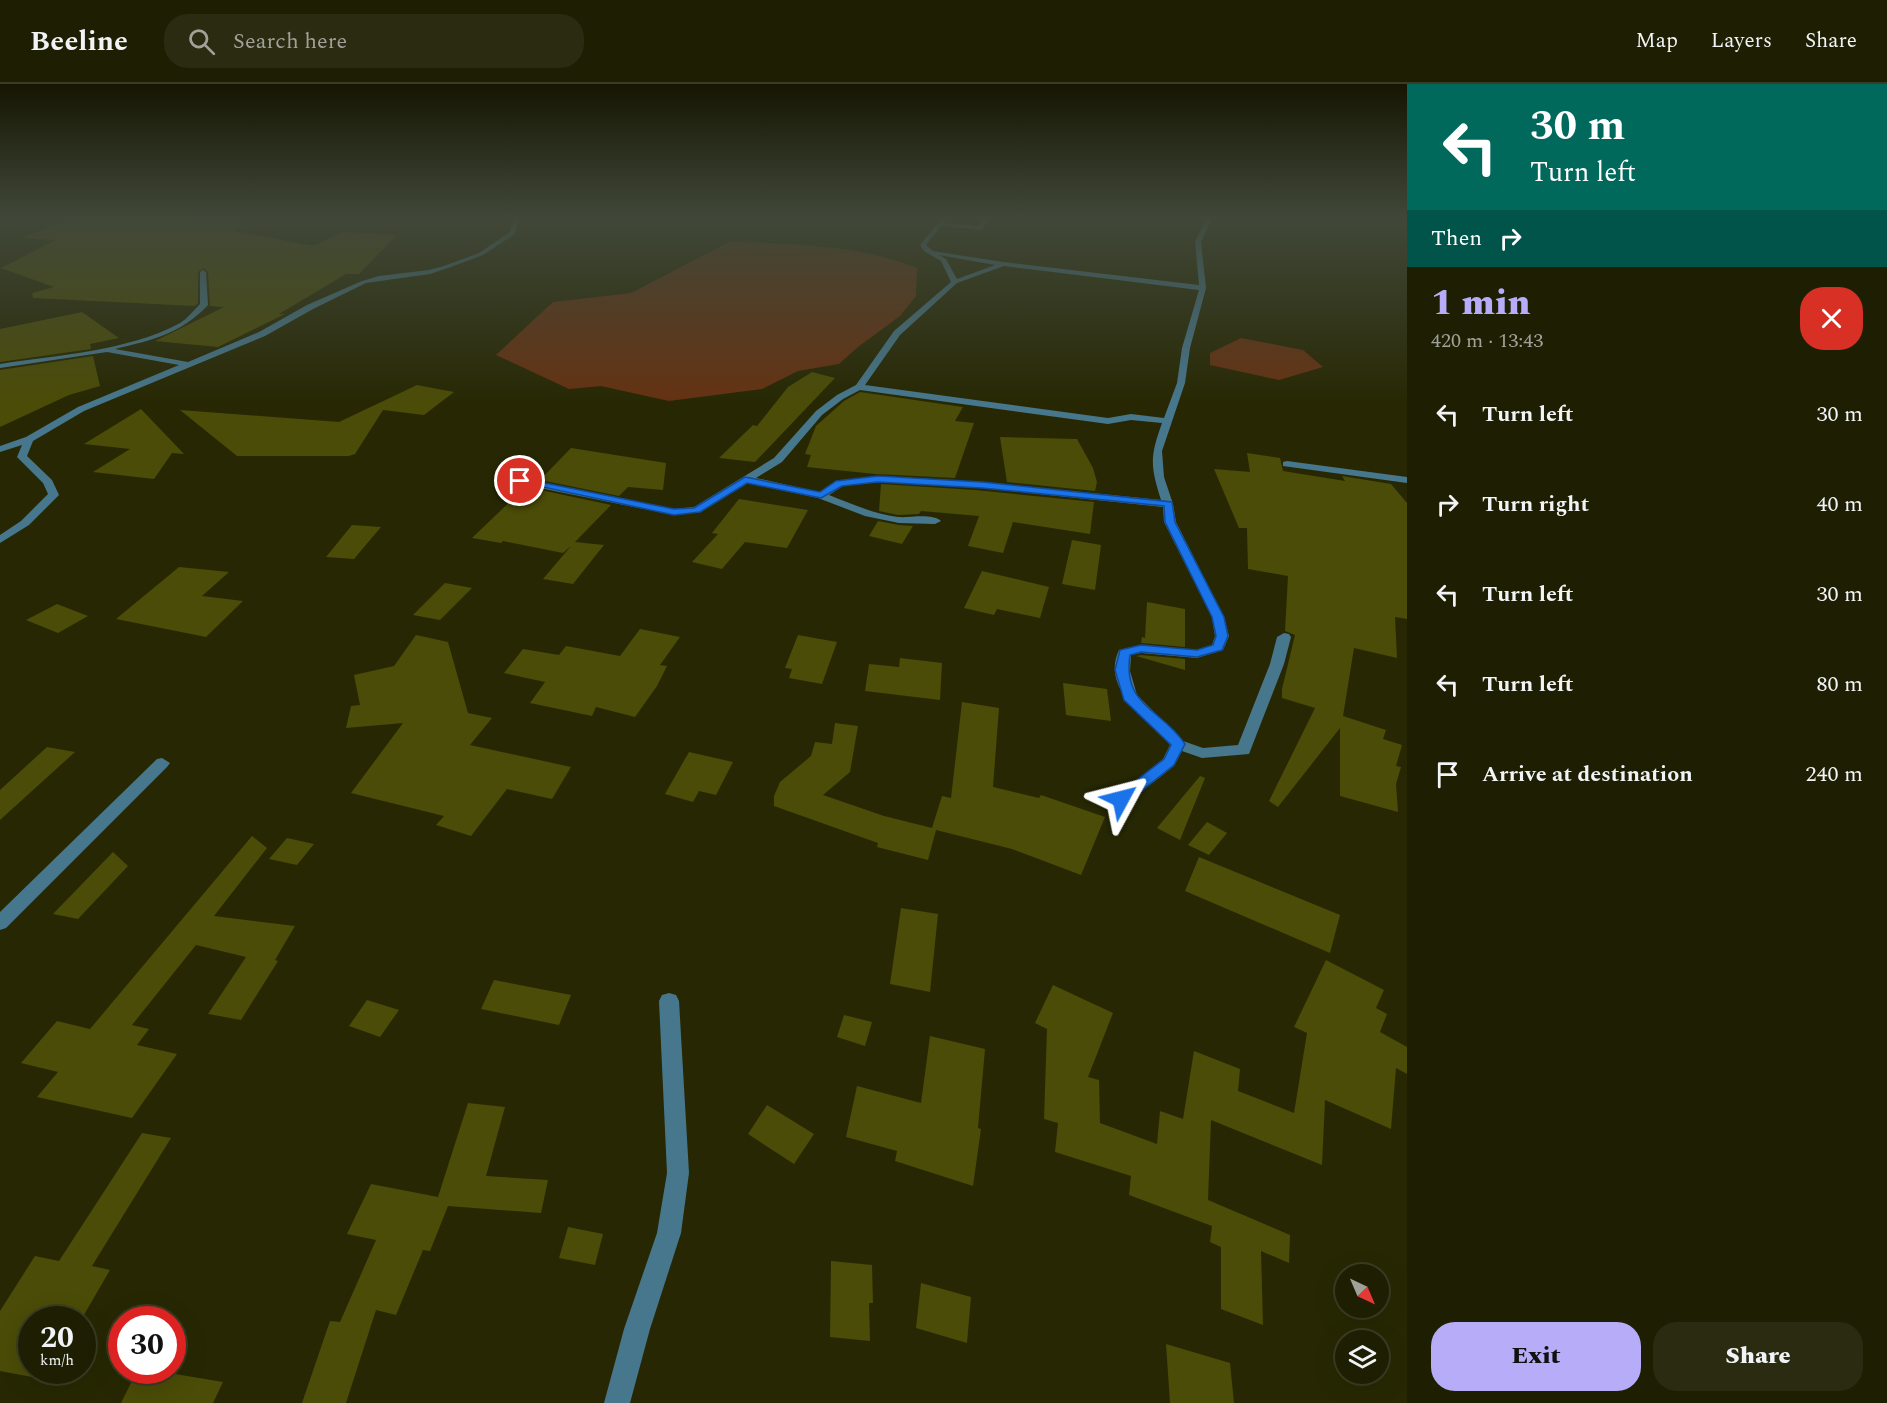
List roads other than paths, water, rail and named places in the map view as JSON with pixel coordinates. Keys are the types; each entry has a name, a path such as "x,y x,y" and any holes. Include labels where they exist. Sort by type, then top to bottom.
{"street":[{"path":"104,350 156,349 204,304 203,281"},
{"path":"0,450 29,440 81,409 262,334 310,307 370,281"},
{"path":"520,481 674,512 697,510 778,460 819,413 858,387 897,333 959,281"},
{"path":"1141,281 1203,288"},
{"path":"1202,281 1203,288 1186,348 1181,383 1157,451 1159,477 1168,504 1170,522 1218,617 1222,636 1218,647 1197,654 1141,649 1125,653 1122,670 1131,700 1171,734 1178,744 1202,753 1244,750 1277,664 1284,637"},
{"path":"0,366 104,350 156,349 186,364"},
{"path":"858,387 1108,421 1131,417 1166,421"},
{"path":"22,457 29,440"},
{"path":"0,450 22,457 48,482 54,495 25,523 0,540"},
{"path":"1287,464 1407,480"},
{"path":"745,479 821,496 869,514 899,520 935,521"},
{"path":"821,496 840,483 878,479 982,485 1168,504"},
{"path":"1121,799 1169,762 1178,744"},
{"path":"0,923 162,763"},
{"path":"617,1403 637,1329 669,1233 678,1173 669,1001"}]}
